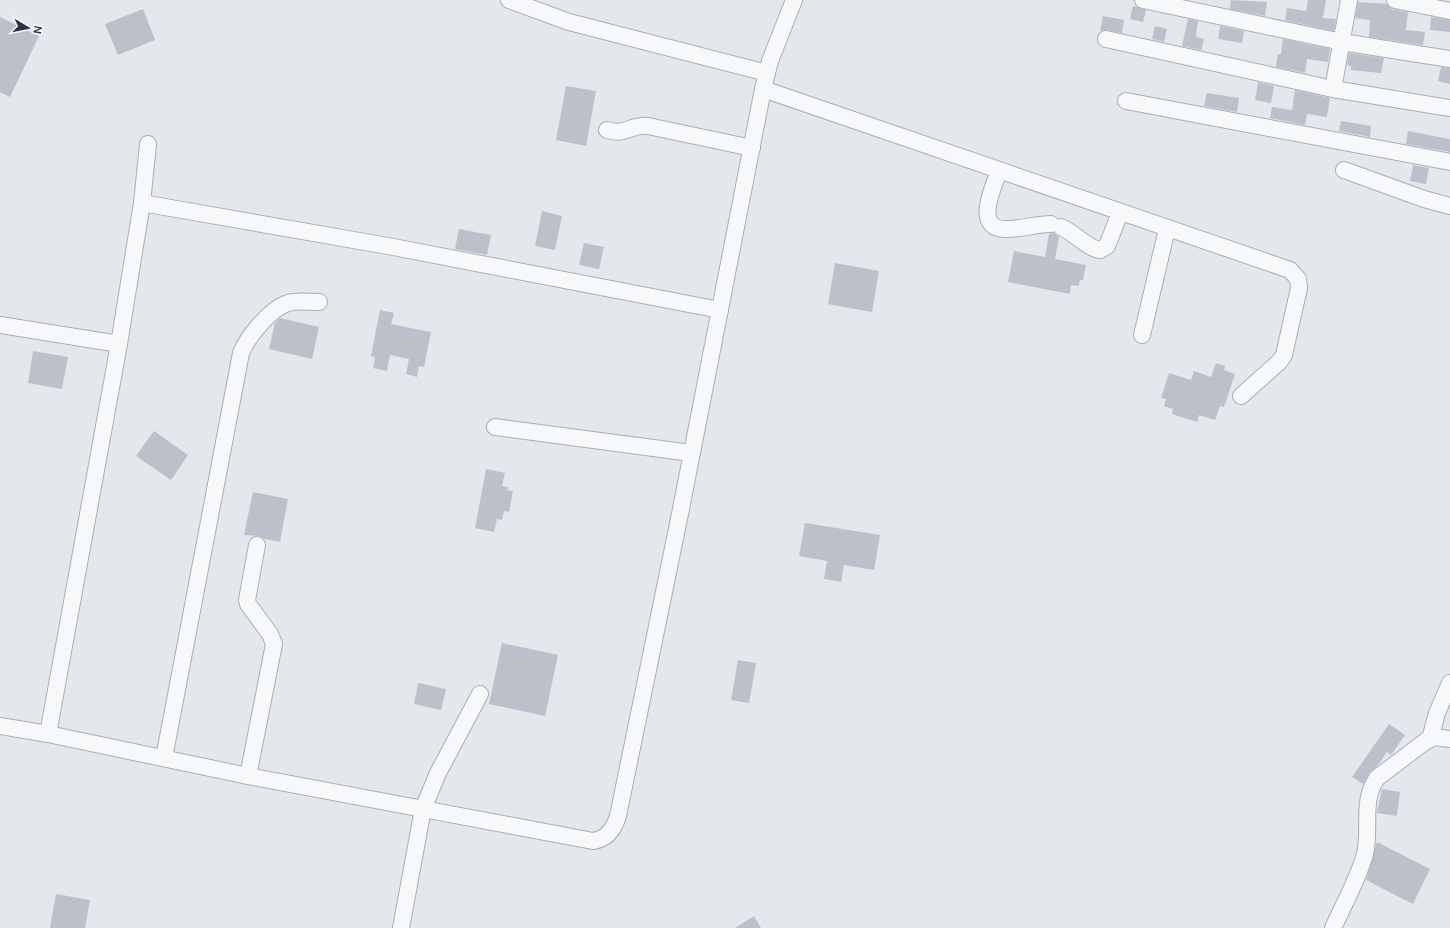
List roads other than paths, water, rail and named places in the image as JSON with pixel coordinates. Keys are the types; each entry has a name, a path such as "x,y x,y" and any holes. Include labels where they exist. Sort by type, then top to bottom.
{"street":[{"path":"509,0 569,22 767,73"},
{"path":"0,726 48,734 248,776 593,841 604,838 609,833 618,816 763,89 767,73 794,0"},
{"path":"1143,0 1342,42 1450,60"},
{"path":"1333,89 1349,0"},
{"path":"1395,0 1450,11"},
{"path":"1106,39 1333,89 1450,108"},
{"path":"763,89 1120,213 1290,270 1298,279 1299,288 1284,355 1279,362 1242,396"},
{"path":"1126,101 1450,162"},
{"path":"607,130 620,133 635,127 648,126 752,148"},
{"path":"48,734 119,344 142,203 148,144"},
{"path":"1344,170 1424,199 1450,206"},
{"path":"999,171 987,209 992,224 998,228 1009,229 1035,224 1056,225 1080,238 1093,249 1100,250 1104,249 1108,243 1120,213"},
{"path":"142,203 388,246 720,310"},
{"path":"1142,335 1167,229"},
{"path":"164,758 241,353 252,333 281,306 296,302 319,302"},
{"path":"0,325 119,344"},
{"path":"495,427 691,452"},
{"path":"248,776 274,644 270,634 248,604 247,600 257,545"},
{"path":"1430,739 1437,713 1450,684"},
{"path":"401,928 423,809 434,782 480,694"},
{"path":"1333,928 1365,853 1368,804 1372,784 1394,764 1430,739 1434,737 1450,738"}]}
